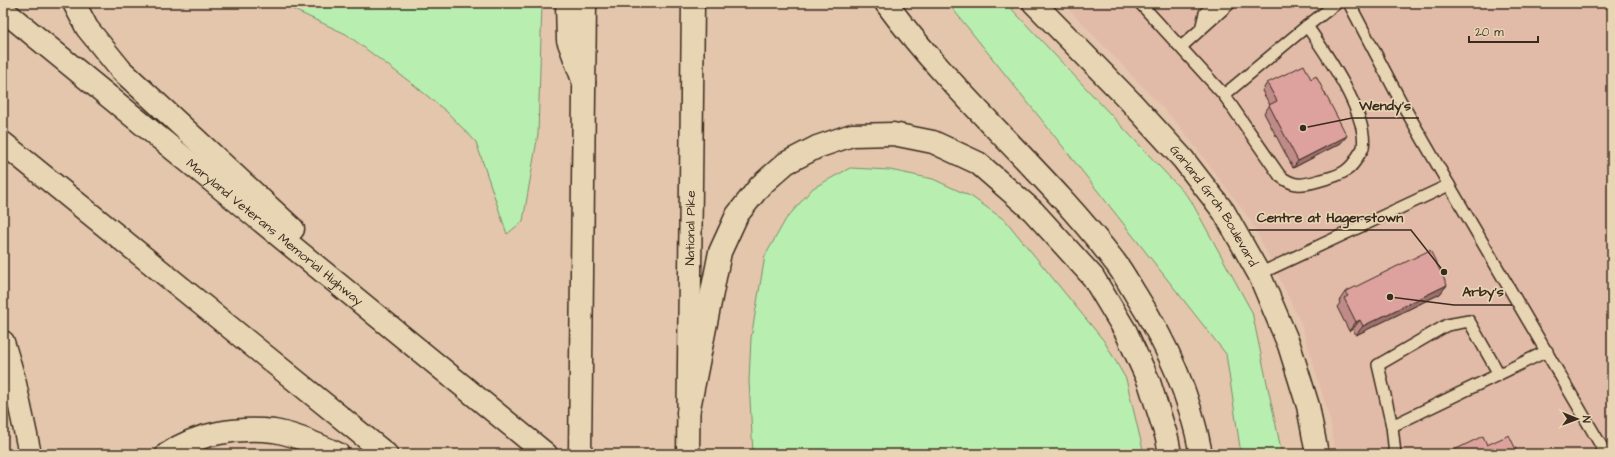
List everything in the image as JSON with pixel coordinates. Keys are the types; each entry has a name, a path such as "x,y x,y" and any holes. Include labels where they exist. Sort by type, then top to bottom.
{"main road":[{"path":"74,3 87,28 121,70 455,379"},
{"path":"567,3 568,40 584,84"},
{"path":"580,454 585,3"},
{"name":"National Pike","path":"688,454 693,3"},
{"path":"886,3 903,26 964,94 1060,196 1116,263 1153,322 1178,374 1196,431 1201,454"},
{"name":"Garland Groh Boulevard","path":"1034,3 1130,101 1183,159 1224,212 1259,274 1289,345 1308,406 1317,454"},
{"name":"Maryland Veterans Memorial Highway","path":"3,10 546,454"},
{"path":"688,412 720,252 737,215 760,186 786,163 817,147 852,135 893,134 933,142 978,163 1033,211 1093,277 1126,332 1149,382 1167,438 1170,454"},
{"path":"3,143 386,454"},
{"path":"3,342 14,379 30,454"},
{"path":"167,454 205,435 241,430 275,432 316,444 338,454"}],"lane":[{"path":"1140,3 1224,95 1280,176 1289,183 1302,184 1336,176 1353,166 1363,148 1362,122 1333,64 1307,26"},
{"path":"1201,29 1204,13 1214,3"},
{"path":"1181,47 1230,3"},
{"path":"1224,95 1337,3"},
{"path":"1349,3 1400,100 1606,454"},
{"path":"1259,274 1449,185"},
{"path":"1395,454 1392,426 1378,365 1448,325 1469,322 1499,374"},
{"path":"1392,426 1547,351"}],"shaded area":[{"path":"1063,3 1612,3 1612,454 1335,454 1330,420 1301,323 1251,221 1178,124"}],"green space":[{"path":"279,3 542,3 538,134 523,221 507,234 476,142 447,112 346,34"},
{"path":"948,3 1006,3 1190,199 1252,312 1282,454 1241,454 1226,354"},
{"path":"850,168 890,170 933,179 972,197 1006,221 1104,341 1126,379 1144,454 753,454 749,381 751,338 765,256 786,219 813,188"}],"building":[{"path":"1304,65 1311,79 1316,76 1347,136 1298,161 1269,105 1277,101 1267,83"},
{"path":"1430,250 1447,285 1363,326 1360,320 1356,322 1344,298 1348,296 1345,292"},
{"path":"1509,435 1518,454 1446,454 1483,436 1487,445"}],"place":[{"name":"Wendy's","path":"1303,128"},
{"name":"Centre at Hagerstown","path":"1444,272"},
{"name":"Arby's","path":"1390,297"}]}
